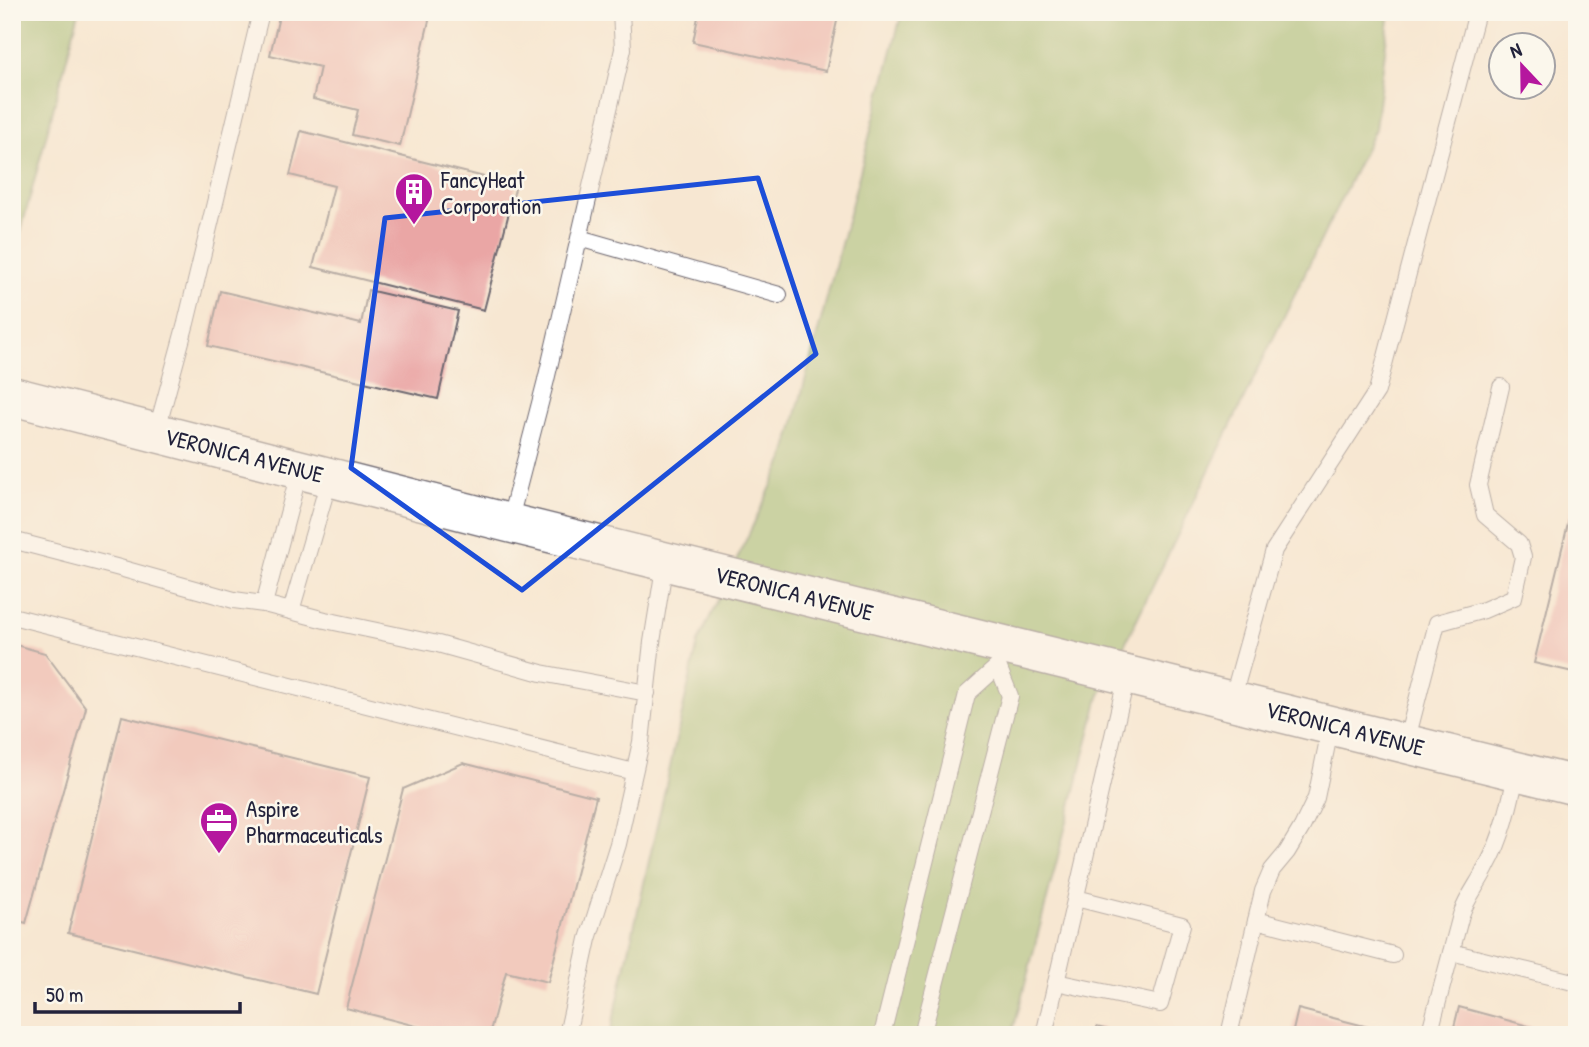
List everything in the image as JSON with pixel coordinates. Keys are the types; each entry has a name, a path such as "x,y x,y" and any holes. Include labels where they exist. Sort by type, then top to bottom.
{"street":[{"name":"VERONICA AVENUE","path":"12,396 665,562 1002,656 1127,675 1577,786"}],"lane":[{"path":"156,433 186,323 261,12"},
{"path":"509,523 546,380 622,49 621,12"},
{"path":"1232,701 1274,550 1377,391 1477,12"},
{"path":"579,238 779,295"},
{"path":"1406,743 1437,623 1484,610 1514,597 1523,557 1519,544 1485,515 1478,485 1501,387"},
{"path":"264,604 315,473"},
{"path":"291,611 315,473"},
{"path":"12,540 234,600 264,604 438,644 541,673 647,693"},
{"path":"567,1035 588,939 618,844 635,772 665,562"},
{"path":"12,616 635,772"},
{"path":"882,1035 967,694 1002,656"},
{"path":"922,1035 1010,696 1002,656"},
{"path":"1044,1035 1127,675"},
{"path":"1229,1035 1263,891 1272,870 1292,844 1316,798 1331,725"},
{"path":"1429,1035 1464,907 1488,864 1506,817 1517,771"},
{"path":"1056,982 1160,1004 1182,925 1076,898"},
{"path":"1256,920 1393,955"},
{"path":"1451,952 1577,983"}],"highlighted area":[{"path":"758,178 816,354 522,590 351,468 385,218"}],"green space":[{"path":"12,12 79,12 12,265"},
{"path":"902,12 1390,12 1375,129 1099,697 1012,1035 610,1035 698,642 785,457"}],"building":[{"name":"FancyHeat Corporation","path":"280,12 431,12 400,146 352,135 358,110 313,99 320,67 270,55"},
{"path":"699,12 839,12 826,71 693,42"},
{"name":"FancyHeat Corporation","path":"301,131 516,185 484,310 313,267 334,186 290,175"},
{"path":"368,290 458,311 438,399 208,346 220,291 361,324"},
{"path":"1577,491 1577,673 1534,663"},
{"path":"12,644 45,653 86,708 26,923 12,919"},
{"name":"Aspire Pharmaceuticals","path":"122,716 370,777 316,994 68,933"},
{"name":"Aspire Pharmaceuticals","path":"463,763 596,797 548,982 506,972 489,1035 451,1035 346,1008 403,789"},
{"path":"1459,1007 1558,1034 1558,1035 1452,1035"},
{"path":"1298,1009 1384,1031 1383,1035 1292,1035"},
{"path":"1097,1027 1124,1034 1124,1035 1095,1035"}],"place":[{"name":"FancyHeat Corporation","path":"414,226"},
{"name":"Aspire Pharmaceuticals","path":"219,855"}]}
